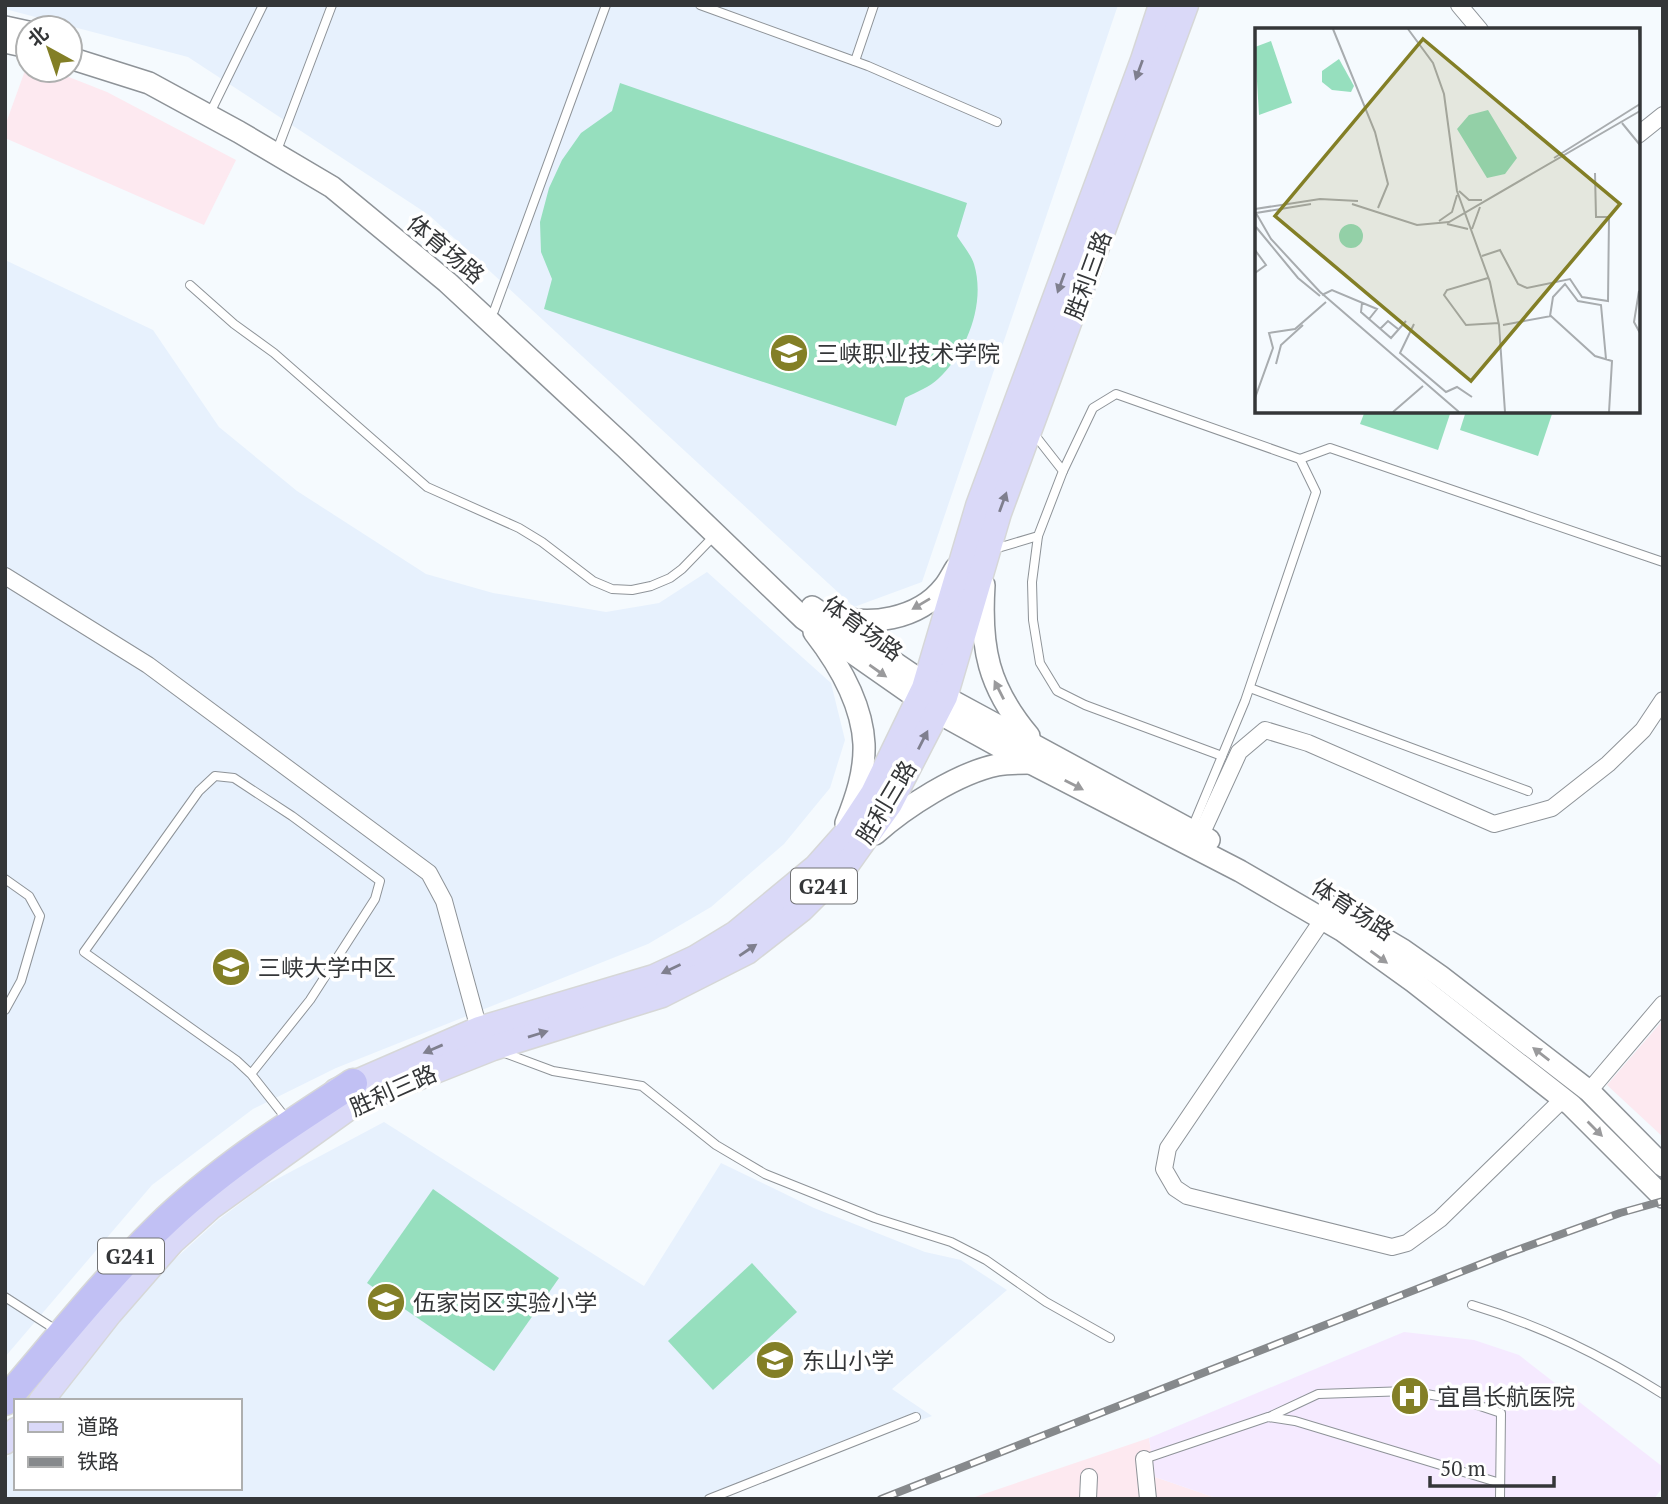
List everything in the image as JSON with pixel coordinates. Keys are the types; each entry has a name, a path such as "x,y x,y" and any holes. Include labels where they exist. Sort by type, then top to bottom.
{"highway":[{"name":"G241","path":"5,1401 114,1274 195,1195 282,1130 355,1092"},
{"name":"G241","path":"27,1399 124,1279 165,1236 282,1130"}],"main road":[{"name":"胜利三路","path":"979,555 978,506 1161,5"},
{"name":"胜利三路","path":"43,1399 110,1313 172,1242 221,1199 355,1092 486,1038 654,977 695,958 736,933 816,867 849,844 873,793 932,698 979,555 999,513 1031,429 1186,5"},
{"name":"体育场路","path":"84,48 148,70 278,150 332,187 447,282 716,534 808,613 932,698 1323,919 1414,982 1563,1099 1663,1197"},
{"name":"体育场路","path":"84,62 149,83 211,110"},
{"name":"体育场路","path":"278,150 335,177 448,269 808,613"},
{"path":"808,613 878,621 901,615 924,604 979,555"},
{"path":"849,844 931,794 996,765 1034,754 993,681 984,644 979,555"},
{"path":"808,613 845,682 857,712 864,744 862,774 849,844"},
{"name":"体育场路","path":"1034,754 1196,833 1404,950 1589,1091 1663,1166"},
{"name":"G241","path":"5,1382 102,1269 173,1197 220,1158 282,1130"}],"street":[{"path":"1459,5 1478,28"},
{"path":"1640,133 1663,115"},
{"path":"5,576 148,665 429,873 444,901 486,1038"},
{"path":"1196,833 1239,752 1265,730 1308,743 1494,824 1552,807 1608,764 1643,730 1663,700"},
{"path":"1323,919 1168,1148 1164,1169 1175,1188 1187,1196 1392,1247 1407,1243 1440,1219 1563,1099"},
{"path":"1589,1091 1663,1004"},
{"path":"1144,1459 1148,1499"},
{"path":"1088,1477 1088,1499"}],"lane":[{"path":"211,110 263,5"},
{"path":"278,150 332,5"},
{"path":"494,311 606,5"},
{"path":"701,5 855,61 997,122"},
{"path":"855,61 874,5"},
{"path":"190,285 234,324 274,353 427,487 519,528 593,581 612,589 632,590 651,586 670,578 682,569 716,534"},
{"path":"1222,757 1084,705 1057,691 1040,663 1033,620 1032,582 1038,536 1063,471 1093,408 1116,394 1300,459 1330,448 1663,562"},
{"path":"1031,429 1063,471"},
{"path":"1196,833 1222,757 1250,688 1316,492 1300,459"},
{"path":"979,555 1038,536"},
{"path":"1250,688 1528,791"},
{"path":"251,1074 310,1000 376,899 380,881 292,816 234,778 215,776 200,791 84,952 236,1060 251,1074 282,1130"},
{"path":"5,879 29,896 40,916 21,981 5,1010"},
{"path":"486,1038 553,1071 642,1086 716,1145 765,1174 875,1218 951,1242 986,1260 1046,1302 1110,1338"},
{"path":"5,1297 53,1328"},
{"path":"1472,1306 1511,1317 1583,1347 1663,1394"},
{"path":"1144,1459 1268,1417 1318,1394 1408,1391 1462,1400 1501,1413 1500,1499"},
{"path":"709,1499 916,1417"},
{"path":"1268,1417 1295,1421 1500,1483"}],"shaded area":[{"name":"三峡职业技术学院","path":"5,5 1118,5 922,582 854,607 429,215 188,57 84,30 84,14 24,14 5,9"},
{"path":"84,83 107,92 236,160 204,225 5,138 5,126 20,84"},
{"path":"5,260 153,330 219,427 297,491 426,574 493,593 606,612 659,603 707,572 831,683 845,740 830,788 784,844 711,907 648,944 336,1068 253,1109 152,1185 5,1357"},
{"path":"1663,1020 1663,1137 1607,1085"},
{"name":"伍家岗区实验小学","path":"384,1122 644,1286 721,1163 814,1208 925,1252 961,1260 1007,1290 892,1389 932,1416 700,1499 5,1499 5,1460 14,1449 14,1490 242,1490 242,1399 55,1399 117,1317 218,1220 262,1187"},
{"name":"宜昌长航医院","path":"1404,1332 1474,1340 1519,1355 1663,1467 1663,1487 1654,1499 1219,1499 1155,1477 1149,1438"},
{"path":"1149,1438 1155,1477 1219,1499 969,1499"}],"green space":[{"path":"620,83 967,203 957,236 973,261 977,279 978,295 971,326 958,355 938,379 905,398 896,426 544,309 552,279 541,252 540,222 549,188 562,160 581,133 612,111"},
{"path":"1364,413 1450,413 1438,450 1360,424"},
{"path":"1465,413 1552,413 1538,456 1460,430"},
{"path":"433,1189 559,1278 494,1371 367,1283"},
{"path":"752,1263 797,1312 713,1390 668,1341"}],"railway":[{"path":"881,1499 1509,1253 1620,1213 1663,1201"}],"place":[{"name":"三峡职业技术学院","path":"789,353"},
{"name":"三峡大学中区","path":"231,967"},
{"name":"伍家岗区实验小学","path":"386,1302"},
{"name":"东山小学","path":"775,1360"},
{"name":"宜昌长航医院","path":"1410,1396"}]}
